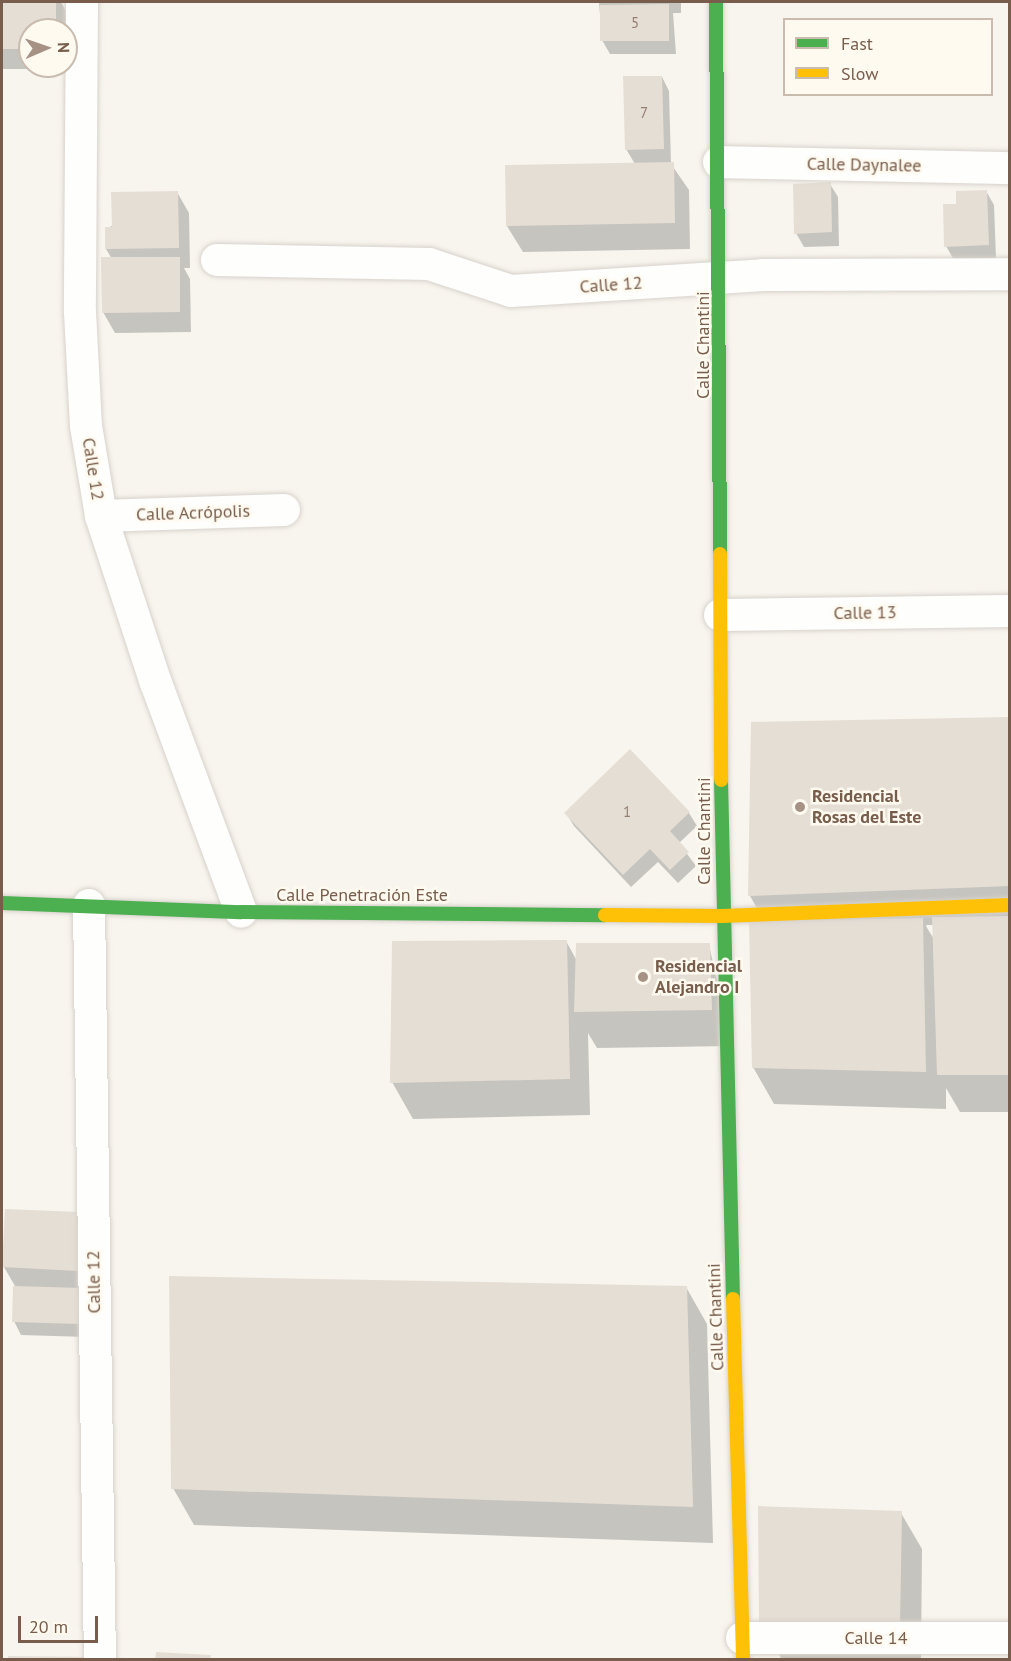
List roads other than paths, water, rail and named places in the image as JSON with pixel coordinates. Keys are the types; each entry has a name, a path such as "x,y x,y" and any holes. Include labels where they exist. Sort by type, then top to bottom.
{"street":[{"name":"Calle 12","path":"82,2 80,312 86,426 101,516 156,683 241,912"},
{"name":"Calle Chantini","path":"716,2 721,278 722,916 742,1649"},
{"name":"Calle Daynalee","path":"719,162 1010,168"},
{"name":"Calle 12","path":"217,260 429,264 511,291 721,278 1010,274"},
{"name":"Calle Acrópolis","path":"101,516 284,510"},
{"name":"Calle 13","path":"720,615 1010,611"},
{"name":"Calle Penetración Este","path":"2,903 241,912 722,916 1010,905"},
{"name":"Calle 12","path":"88,905 100,1659"},
{"name":"Calle 14","path":"742,1649 1010,1638"}],"place":[{"name":"Residencial Rosas del Este","path":"800,807"},
{"name":"Residencial Alejandro I","path":"643,977"}]}
